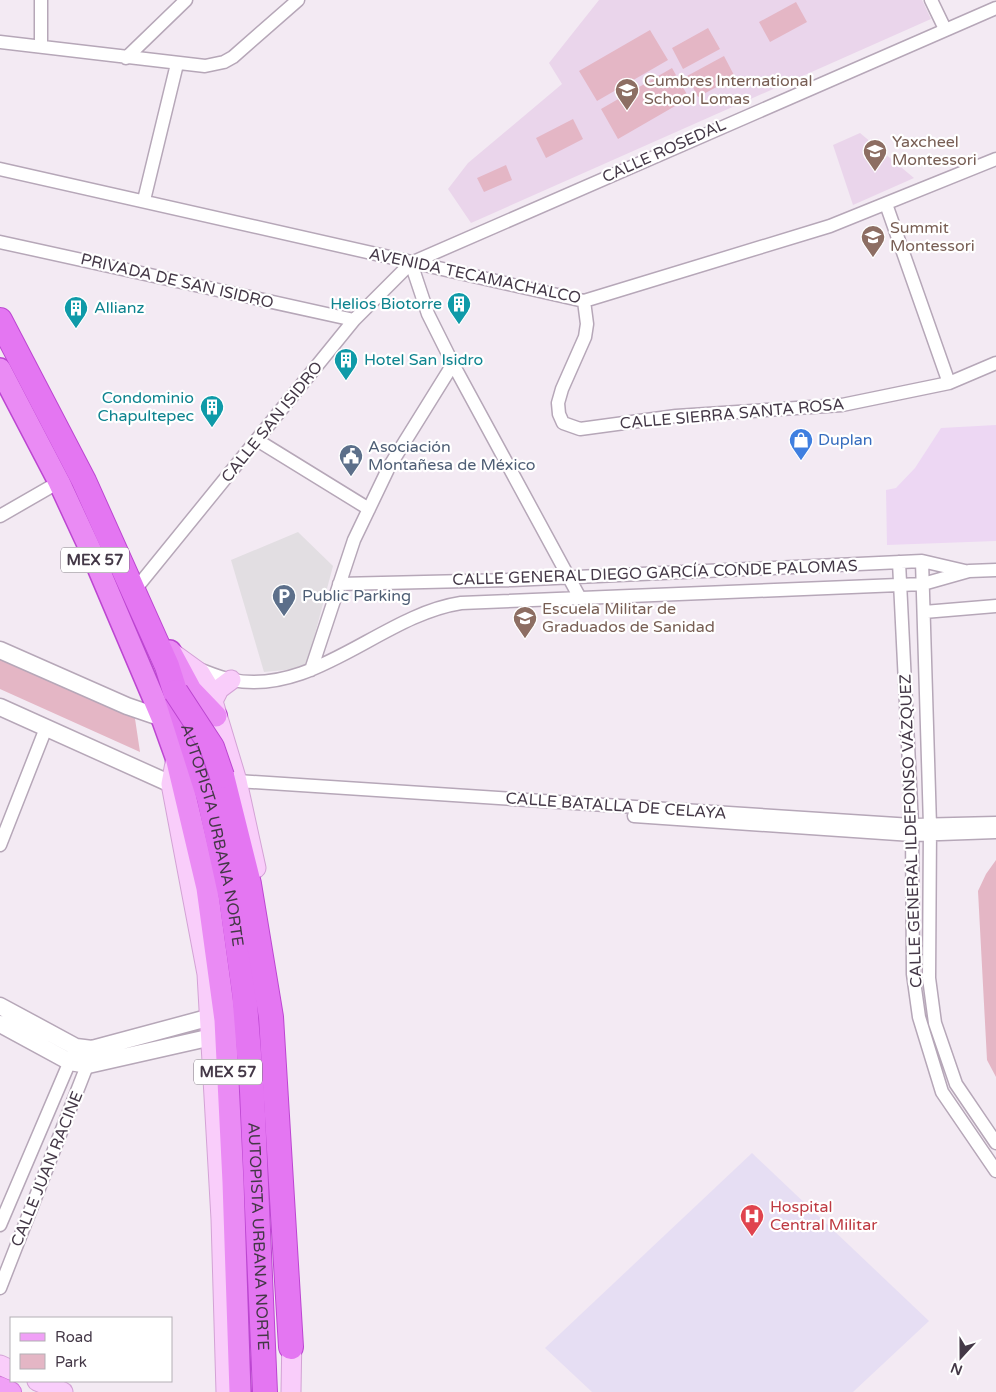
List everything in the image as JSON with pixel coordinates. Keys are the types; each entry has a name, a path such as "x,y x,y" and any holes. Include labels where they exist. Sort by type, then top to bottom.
{"highway":[{"name":"MEX 57","path":"0,308 82,462 166,645 203,752 231,859 243,919 253,998 273,1392"},
{"name":"AUTOPISTA URBANA NORTE","path":"0,320 84,482 176,692 208,798 231,898 238,941 252,1090 266,1392"},
{"name":"AUTOPISTA URBANA NORTE","path":"0,353 65,474 154,674 196,804 218,902 230,997 241,1160 250,1392"},
{"name":"MEX 57","path":"0,370 59,482 95,560 162,718 176,757 207,888 225,1020 240,1392"},
{"path":"166,645 191,690 214,710"},
{"path":"176,692 212,747 240,844 267,986 273,1044 291,1347"}],"main road":[{"path":"166,645 193,667 206,681 238,786 263,900 280,1016 289,1160 293,1309 291,1392"},
{"path":"214,710 219,689 231,680"},
{"path":"176,757 171,784 207,974 211,1017 221,1219 226,1392"},
{"path":"39,1382 63,1392"},
{"path":"0,1387 11,1392"}],"street":[{"path":"126,58 186,0"},
{"path":"0,42 205,66 224,62 233,57 298,0"},
{"path":"931,0 945,29"},
{"path":"41,46 42,2"},
{"name":"CALLE ROSEDAL","path":"411,263 996,8"},
{"path":"144,200 177,64"},
{"name":"AVENIDA TECAMACHALCO","path":"0,169 144,200 411,263 584,301 830,226 996,159"},
{"path":"886,204 948,383"},
{"name":"PRIVADA DE SAN ISIDRO","path":"0,242 354,320"},
{"path":"411,263 428,314 453,364 580,598"},
{"name":"CALLE SAN ISIDRO","path":"138,586 354,320 411,263"},
{"name":"CALLE SIERRA SANTA ROSA","path":"584,301 587,324 585,337 562,389 558,403 559,414 563,423 571,428 580,430 676,416 842,405 948,383 996,363"},
{"path":"311,670 354,540 388,467 453,364"},
{"path":"257,440 369,509"},
{"path":"0,516 59,482"},
{"name":"CALLE GENERAL DIEGO GARCÍA CONDE PALOMAS","path":"339,584 512,580 922,561 969,572"},
{"name":"CALLE GENERAL ILDEFONSO VÁZQUEZ","path":"922,561 930,831 929,978 935,1022 956,1084 996,1143"},
{"name":"CALLE GENERAL ILDEFONSO VÁZQUEZ","path":"899,562 912,830 913,974 919,1017 942,1092 996,1171"},
{"name":"CALLE GENERAL DIEGO GARCÍA CONDE PALOMAS","path":"193,667 231,680 265,681 289,678 311,670 427,610 461,603 923,584 969,572 996,570"},
{"path":"512,580 513,601"},
{"path":"924,612 996,606"},
{"path":"0,650 127,706 162,718"},
{"path":"0,707 171,784"},
{"path":"0,845 46,728"},
{"name":"CALLE BATALLA DE CELAYA","path":"238,786 912,830 996,832"},
{"name":"CALLE BATALLA DE CELAYA","path":"930,831 996,822"},
{"path":"0,1006 81,1056 211,1017"},
{"path":"0,1024 81,1056 212,1037"},
{"name":"CALLE JUAN RACINE","path":"0,1225 81,1056"},
{"name":"CALLE JUAN RACINE","path":"0,1288 81,1056"}],"shaded area":[{"name":"Cumbres International School Lomas","path":"599,0 922,0 931,19 471,223 448,189 468,163 562,84 549,63"},
{"name":"Yaxcheel Montessori","path":"860,133 914,178 853,205 833,145"},
{"path":"996,425 996,541 887,545 886,490 896,488 915,468 941,428"},
{"name":"Public Parking","path":"298,532 333,566 306,668 264,672 231,560"},
{"name":"Hospital Central Militar","path":"752,1153 929,1321 853,1392 592,1392 545,1348"}],"green space":[{"path":"796,2 807,22 770,42 759,22"},
{"path":"708,28 720,49 683,69 672,48"},
{"path":"650,30 668,60 597,101 579,71"},
{"path":"724,56 735,77 698,97 687,76"},
{"path":"672,68 689,98 618,139 601,109"},
{"path":"573,119 583,139 546,158 536,138"},
{"path":"506,165 512,180 484,192 477,178"},
{"path":"0,651 134,712 140,752 0,689"},
{"path":"996,860 996,1077 987,1060 978,891 986,874"}],"place":[{"name":"Cumbres International School Lomas","path":"627,111"},
{"name":"Yaxcheel Montessori","path":"875,172"},
{"name":"Summit Montessori","path":"873,258"},
{"name":"Helios Biotorre","path":"459,325"},
{"name":"Allianz","path":"76,329"},
{"name":"Hotel San Isidro","path":"346,381"},
{"name":"Condominio Chapultepec","path":"212,428"},
{"name":"Duplan","path":"801,461"},
{"name":"Asociación Montañesa de México","path":"351,477"},
{"name":"Public Parking","path":"284,617"},
{"name":"Escuela Militar de Graduados de Sanidad","path":"525,639"},
{"name":"Hospital Central Militar","path":"752,1237"}]}
